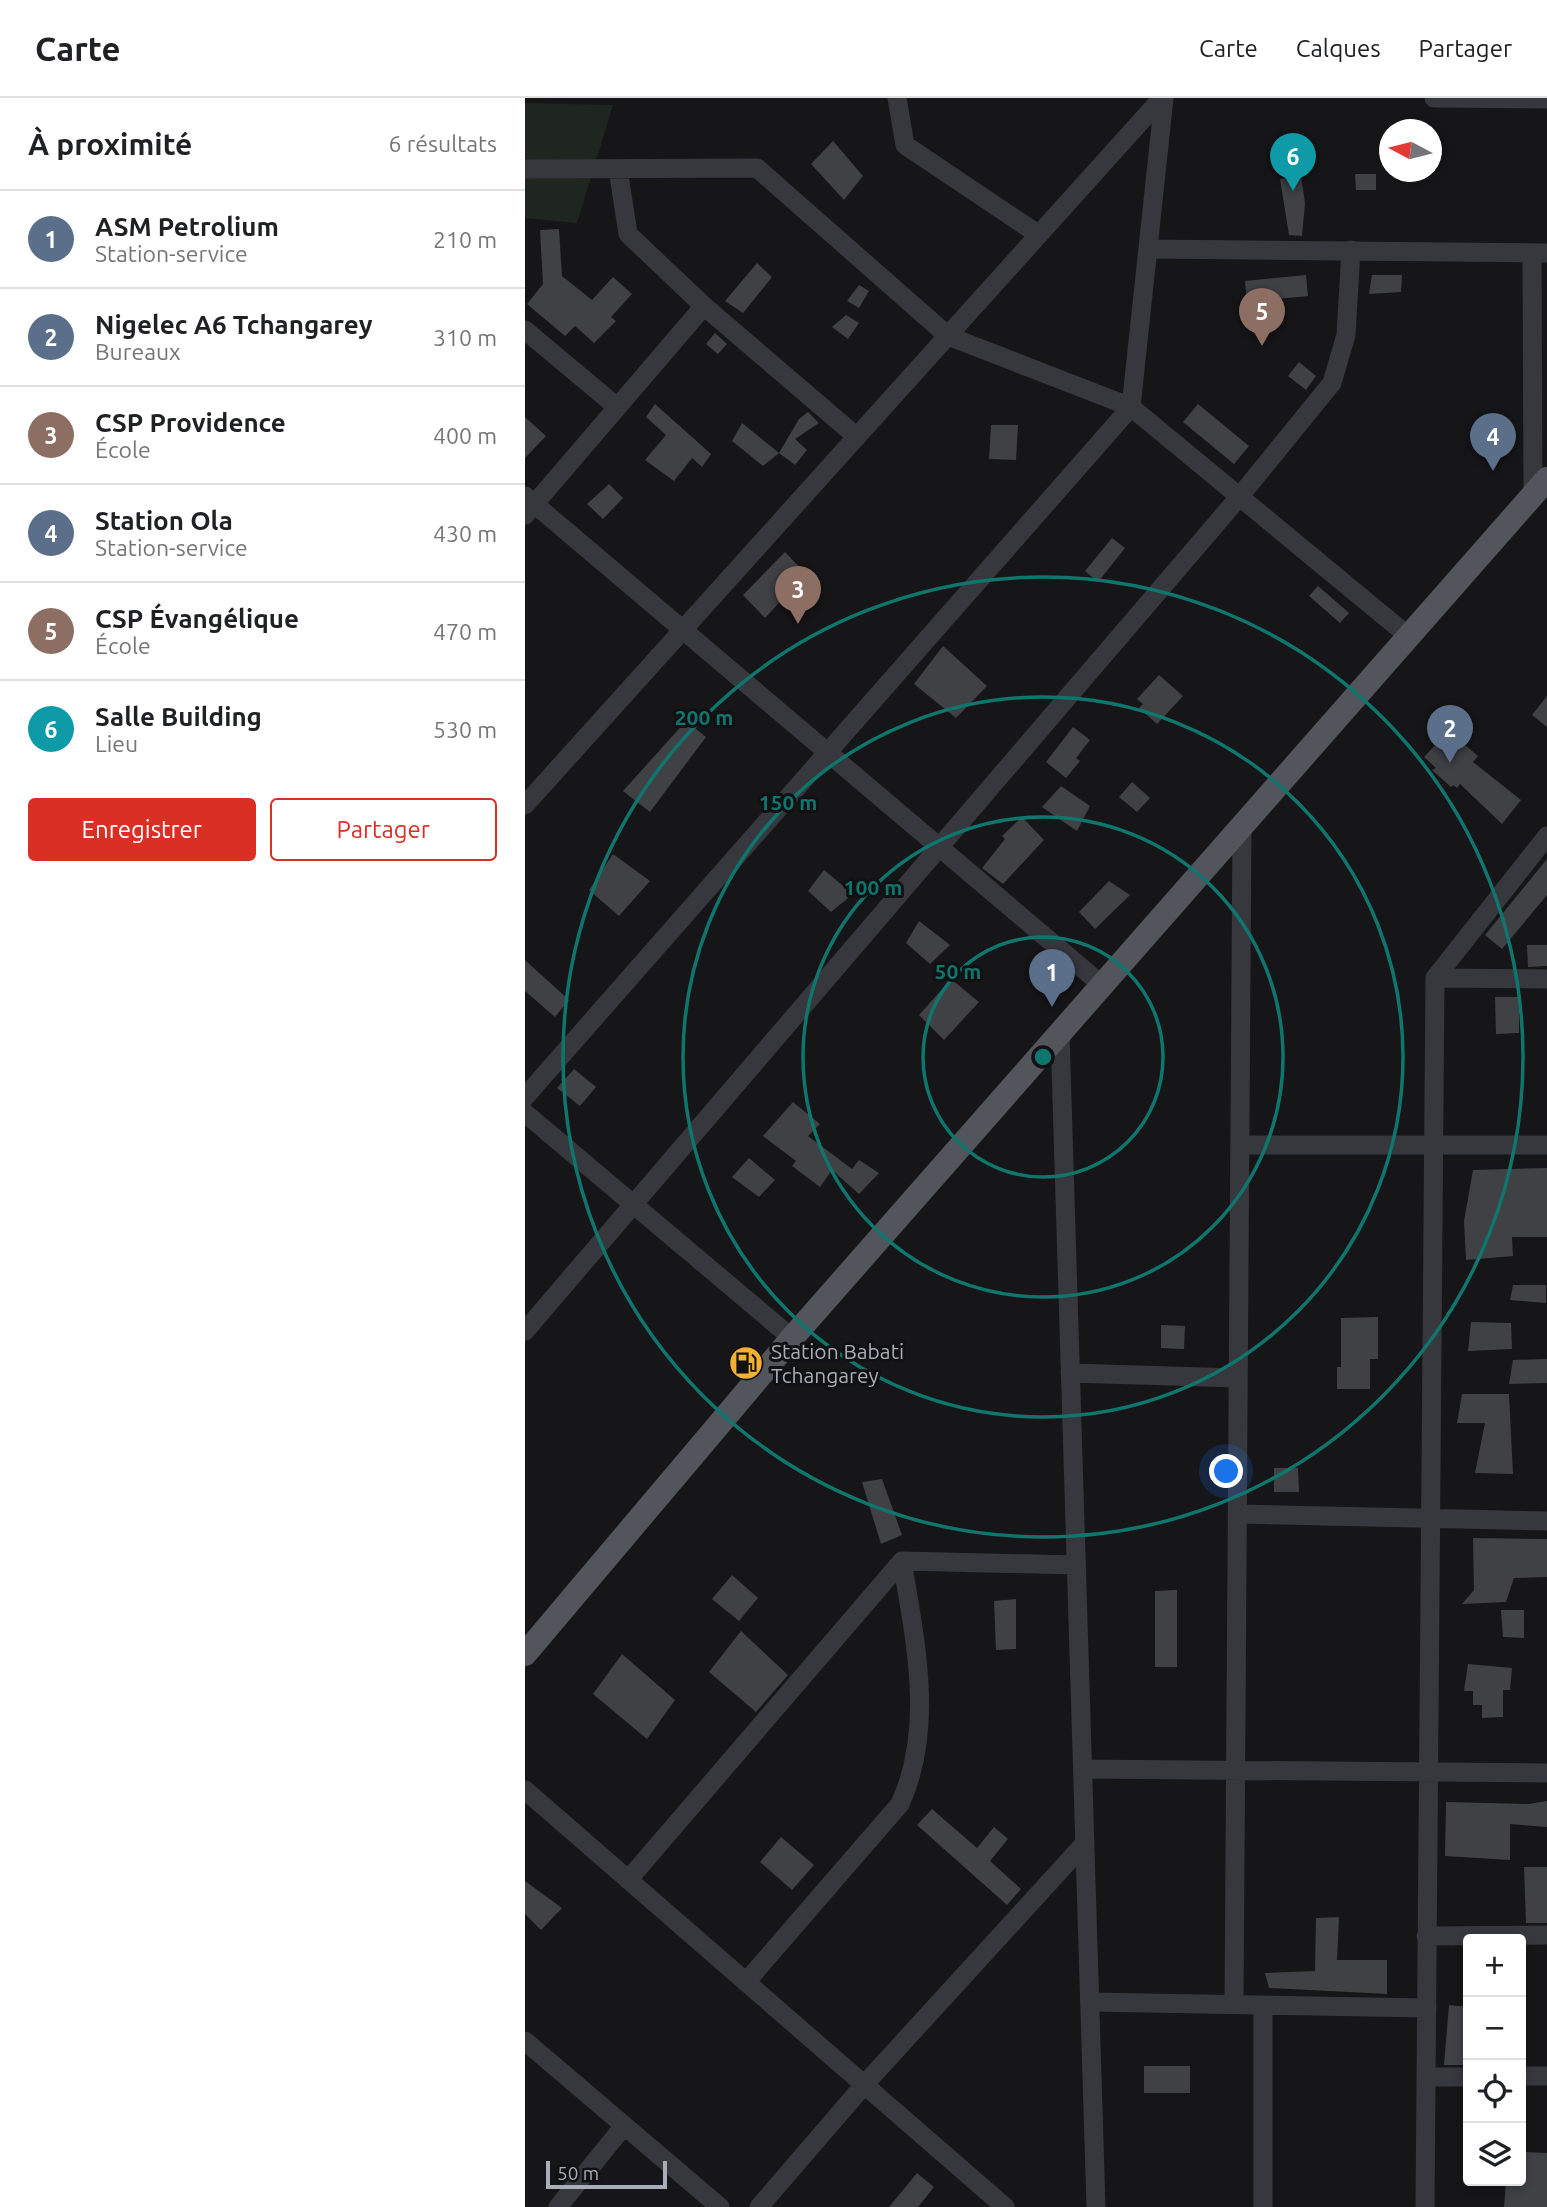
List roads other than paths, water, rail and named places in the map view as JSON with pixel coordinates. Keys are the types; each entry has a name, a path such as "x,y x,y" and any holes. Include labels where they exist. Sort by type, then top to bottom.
{"main road":[{"path":"525,1654 792,1338 1540,487"}],"street":[{"path":"897,98 905,145 1039,234"},
{"path":"525,805 1163,98"},
{"path":"525,1097 1131,407 1163,98"},
{"path":"1434,98 1547,99"},
{"path":"525,169 757,168 948,336 1131,407 1408,635"},
{"path":"618,169 628,234 704,306 857,437"},
{"path":"1147,249 1539,253 1540,487"},
{"path":"525,1331 1240,496 1332,383 1346,335 1351,250"},
{"path":"704,306 528,505 683,630 1102,985"},
{"path":"525,331 617,407"},
{"path":"1234,2004 1242,825"},
{"path":"1425,2207 1435,978 1547,836"},
{"path":"1435,978 1547,979"},
{"path":"1060,1034 1096,2207"},
{"path":"525,1113 792,1338"},
{"path":"1240,1145 1547,1145"},
{"path":"1070,1373 1238,1378"},
{"path":"1237,1514 1547,1521"},
{"path":"902,1561 1076,1565"},
{"path":"628,1880 902,1561"},
{"path":"747,1982 900,1804 912,1777 918,1733 918,1679 902,1561"},
{"path":"1083,1769 1547,1773"},
{"path":"525,1790 1005,2207"},
{"path":"759,2207 864,2085 1085,1843"},
{"path":"1426,1936 1547,1935"},
{"path":"1090,2002 1427,2008"},
{"path":"1263,2005 1263,2207"},
{"path":"525,2042 720,2207"},
{"path":"1526,2076 1547,2076"},
{"path":"1426,2077 1463,2077"},
{"path":"558,2207 624,2126"}],"place":[{"name":"Salle Building","path":"1293,191"},
{"name":"CSP Évangélique","path":"1262,346"},
{"name":"Station Ola","path":"1493,471"},
{"name":"CSP Providence","path":"798,624"},
{"name":"Nigelec A6 Tchangarey","path":"1450,763"},
{"name":"ASM Petrolium","path":"1052,1007"},
{"name":"Station Babati Tchangarey","path":"746,1363"}]}
